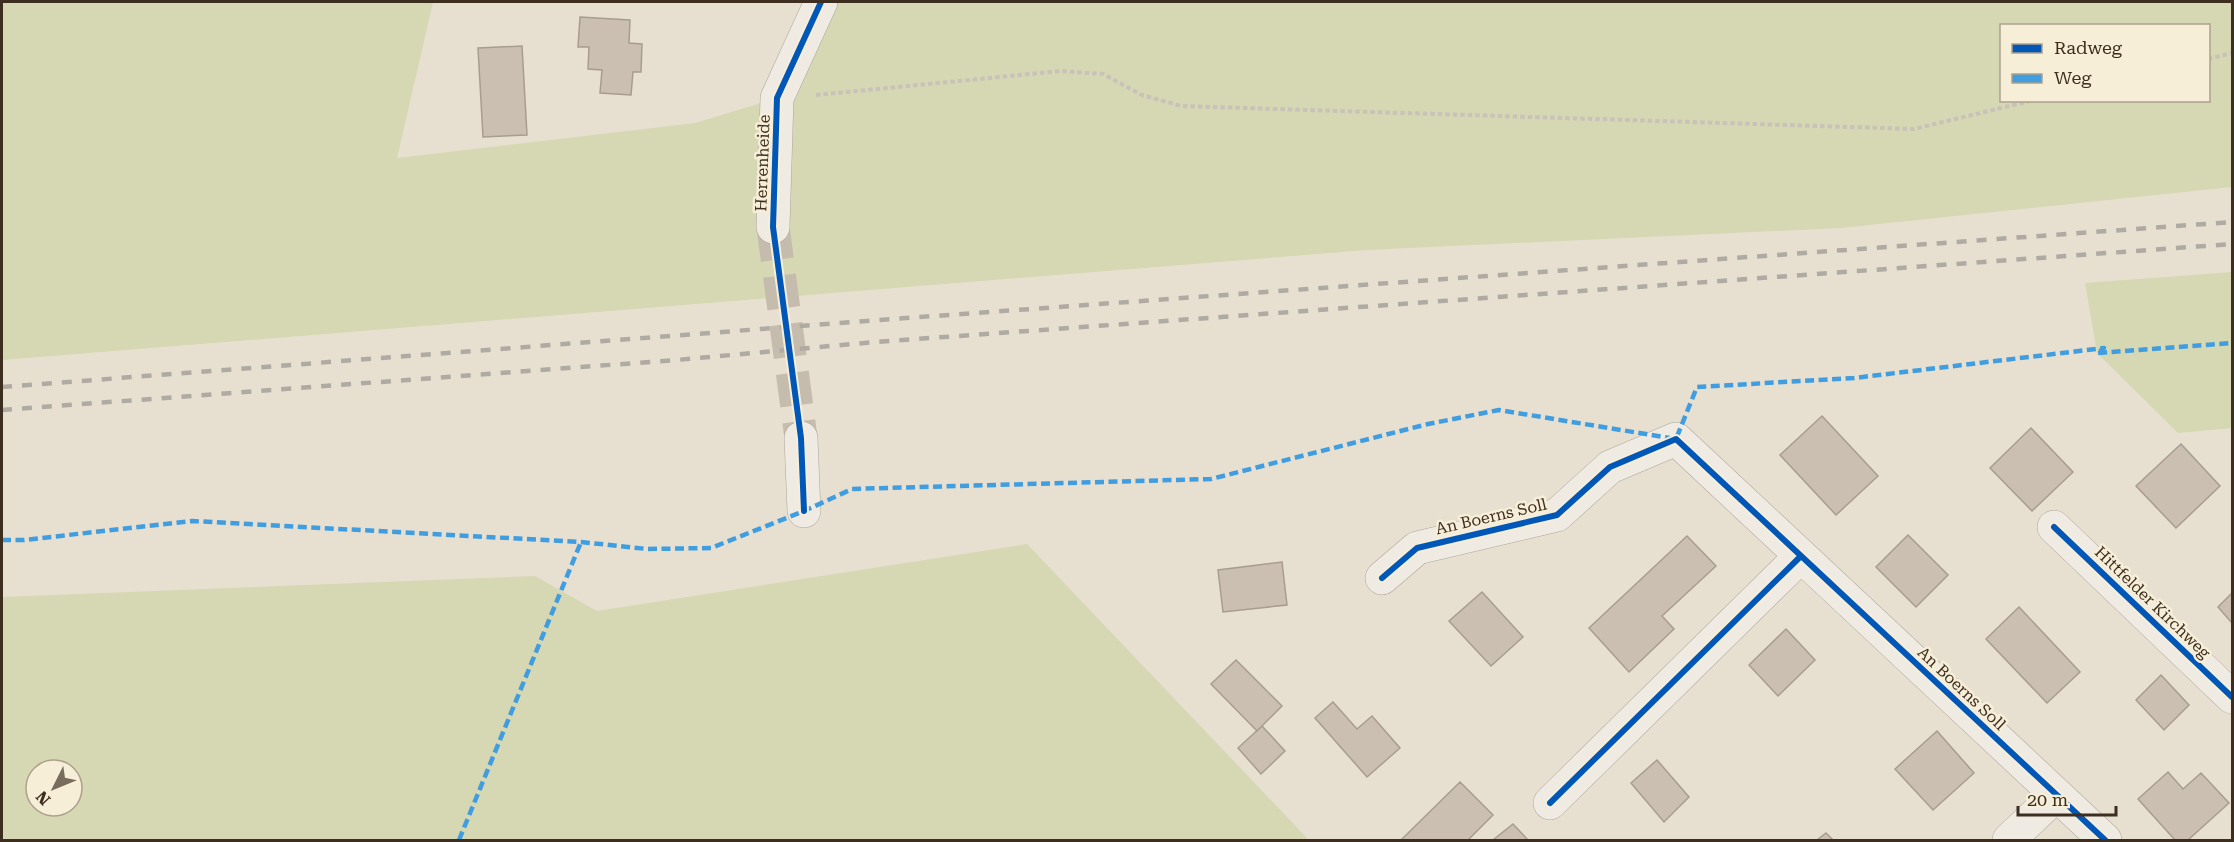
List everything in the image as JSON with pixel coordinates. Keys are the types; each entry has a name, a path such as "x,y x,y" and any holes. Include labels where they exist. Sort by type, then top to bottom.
{"street":[{"name":"Herrenheide","path":"773,227 777,98 821,2"},
{"path":"801,438 804,511"},
{"name":"An Boerns Soll","path":"1382,578 1417,548 1557,515 1610,467 1676,439 2105,840"},
{"name":"Hittfelder Kirchweg","path":"2054,527 2232,697"},
{"path":"1550,803 1801,556"},
{"path":"2009,840 2056,795"}],"path":[{"path":"2210,58 2232,53"},
{"path":"777,98 1061,71 1103,74 1143,95 1181,106 1914,129 2026,102"}],"green space":[{"path":"2,2 433,2 397,158 695,123 777,98 821,2 2232,2 2232,187 1841,228 1367,250 2,360"},
{"path":"2232,272 2232,428 2178,433 2097,353 2085,283"},
{"path":"1027,544 1309,840 2,840 2,597 535,576 597,611"}],"building":[{"path":"580,17 630,20 629,43 642,44 641,72 633,72 631,95 600,93 602,70 588,69 589,47 578,47"},
{"path":"522,46 527,135 483,137 478,48"},
{"path":"1822,416 1878,476 1836,515 1780,455"},
{"path":"2031,428 2073,472 2032,511 1990,468"},
{"path":"2181,444 2220,486 2176,528 2136,486"},
{"path":"1908,535 1948,575 1916,607 1876,567"},
{"path":"1687,536 1716,566 1662,616 1674,629 1629,672 1589,628"},
{"path":"1282,562 1287,605 1223,612 1218,570"},
{"path":"1482,592 1523,637 1491,666 1449,621"},
{"path":"2232,593 2232,623 2218,607"},
{"path":"2019,607 2080,672 2047,703 1986,639"},
{"path":"1786,629 1815,660 1778,696 1749,665"},
{"path":"1236,660 1282,706 1257,731 1211,684"},
{"path":"2161,675 2189,705 2164,730 2136,700"},
{"path":"1333,702 1357,729 1372,716 1400,748 1367,777 1315,718"},
{"path":"1262,726 1285,751 1261,774 1238,748"},
{"path":"1937,731 1974,773 1933,810 1895,769"},
{"path":"1657,760 1689,797 1664,822 1631,783"},
{"path":"2168,772 2183,789 2201,773 2229,803 2188,840 2175,840 2138,799"},
{"path":"1460,782 1493,815 1468,840 1401,840"},
{"path":"1513,824 1528,840 1493,840"},
{"path":"1826,833 1833,840 1817,840"}],"tunnel":[{"path":"773,227 801,438"}],"railway":[{"path":"2,387 879,320 2232,222"},
{"path":"2,410 676,360 875,342 2232,244"}],"marked path":[{"path":"2,540 24,540 192,521 581,542 647,549 711,548 852,489 1211,479 1428,424 1499,410 1676,439 1697,387 1854,378 2104,348 2097,353 2232,343"},
{"path":"459,840 581,542"}],"cycle path":[{"path":"804,511 801,438 773,227 777,98 821,2"},
{"path":"1382,578 1417,548 1557,515 1610,467 1676,439 2105,840"},
{"path":"2054,527 2232,697"},
{"path":"1550,803 1801,556"}]}
